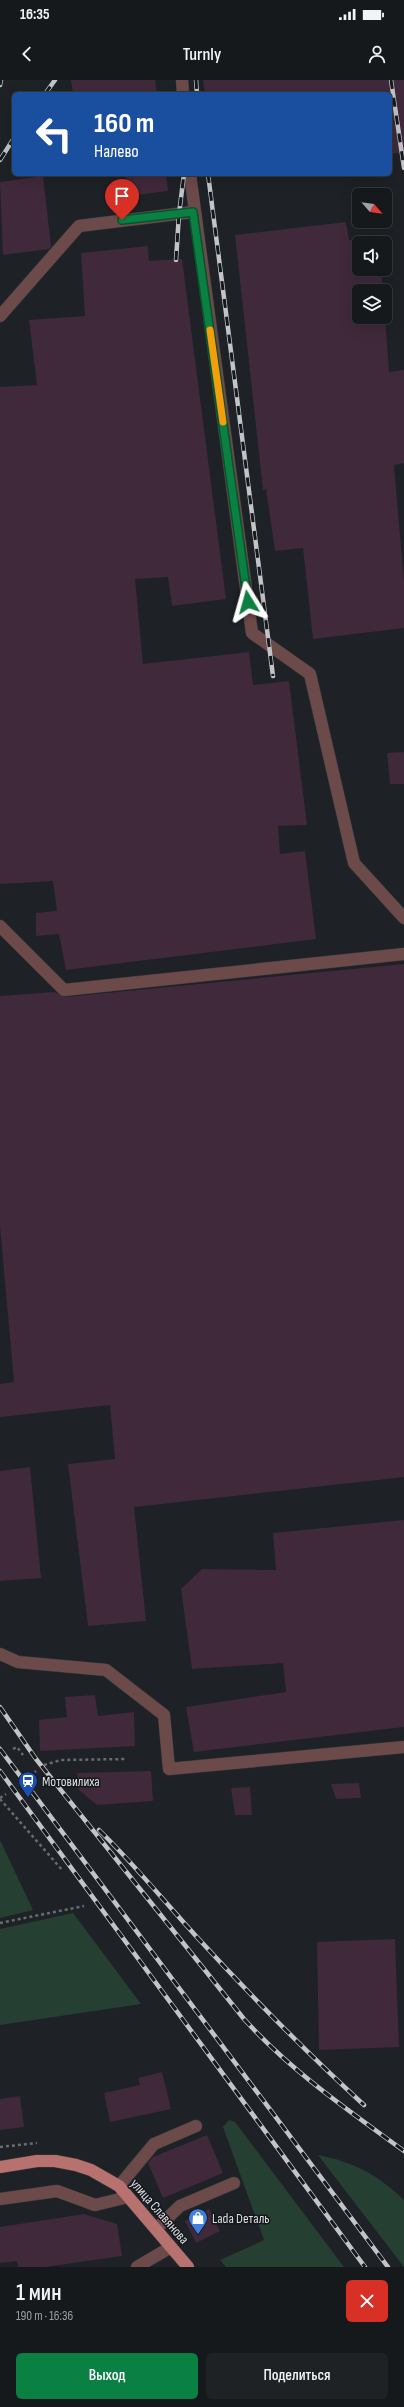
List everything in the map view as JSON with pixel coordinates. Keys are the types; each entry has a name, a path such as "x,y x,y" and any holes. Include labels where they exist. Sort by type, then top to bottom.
{"main road":[{"name":"улица Славянова","path":"0,2167 37,2161 76,2165 91,2170 119,2186 188,2267"}],"lane":[{"path":"182,80 183,92"},
{"path":"190,176 193,212 252,633 310,674 354,863 404,918"},
{"path":"0,316 79,226 193,212"},
{"path":"0,926 64,990 404,954"},
{"path":"0,1654 18,1662 106,1670 164,1715 169,1769 404,1748"},
{"path":"119,2186 154,2144 196,2126"},
{"path":"156,2229 180,2206 234,2183"},
{"path":"0,2199 57,2191 95,2205 128,2197"},
{"path":"137,2267 171,2247"}],"path":[{"path":"14,1749 17,1747 23,1755"},
{"path":"44,1765 61,1760 127,1759"},
{"path":"6,1794 0,1798 63,1871"},
{"path":"0,1923 84,1906"},
{"path":"0,2147 37,2143"}],"green space":[{"path":"0,1840 33,1910 0,1918"},
{"path":"73,1913 141,2004 0,2025 0,1929"},
{"path":"229,2120 235,2122 344,2267 226,2267 220,2260 264,2240 223,2127"},
{"path":"318,2155 343,2161 365,2171 385,2183 404,2200 404,2267"}],"building":[{"path":"71,80 155,80 157,92 73,92"},
{"path":"203,80 404,80 404,152 392,154 392,92 205,92"},
{"path":"43,176 51,246 49,249 3,255 0,182"},
{"path":"126,176 166,176 168,191 128,196"},
{"path":"346,222 349,240 352,240 352,276 382,276 382,284 352,284 352,324 386,324 389,372 404,370 404,463 394,465 404,582 404,628 313,639 303,548 275,551 266,489 263,490 235,235"},
{"path":"148,246 149,261 182,259 226,599 172,606 168,577 135,579 143,664 249,652 253,685 289,681 307,825 278,826 280,854 305,851 316,939 66,970 59,934 36,936 36,913 57,911 53,881 0,884 0,387 37,385 29,320 85,316 81,253"},
{"path":"404,752 404,784 390,784 387,753"},
{"path":"404,964 404,1477 134,1507 146,1621 88,1626 68,1464 115,1459 110,1405 0,1417 0,1384 14,1382 0,1226 0,996 55,992 65,997"},
{"path":"30,1467 41,1578 0,1581 0,1471"},
{"path":"404,1520 404,1727 194,1752 186,1707 286,1692 283,1663 192,1669 181,1589 202,1569 276,1570 273,1533"},
{"path":"95,1695 98,1716 134,1712 135,1746 40,1751 39,1720 67,1717 65,1697"},
{"path":"151,1771 153,1801 97,1805 79,1790 77,1773"},
{"path":"359,1783 361,1798 336,1799 331,1784"},
{"path":"250,1787 252,1815 235,1815 231,1788"},
{"path":"395,1939 399,2047 319,2050 317,1942"},
{"path":"162,2072 171,2109 110,2122 104,2093 140,2085 138,2078"},
{"path":"20,2096 24,2127 0,2130 0,2099"},
{"path":"207,2135 223,2173 163,2198 148,2163 153,2157"},
{"path":"209,2209 220,2231 196,2243 185,2221"},
{"path":"84,2214 117,2224 122,2256 45,2267 18,2267 17,2261 0,2263 0,2227"}],"railway":[{"path":"0,85 1,80"},
{"path":"46,92 55,80"},
{"path":"196,80 197,92"},
{"path":"391,80 404,168"},
{"path":"0,160 12,141"},
{"path":"176,260 179,214 184,176"},
{"path":"208,176 273,676"},
{"path":"0,1707 36,1759 244,2019 262,2038 301,2073 341,2105 404,2151"},
{"path":"0,1749 388,2267"},
{"path":"0,1771 365,2267"},
{"path":"99,1830 124,1855 195,1935 257,2000 320,2064 364,2105"}],"slow traffic":[{"path":"210,330 223,422"}],"place":[{"name":"Мотовилиха","path":"28,1798"},
{"name":"Lada Dеталь","path":"198,2235"}],"route":[{"path":"122,220 193,212 248,602"}]}
